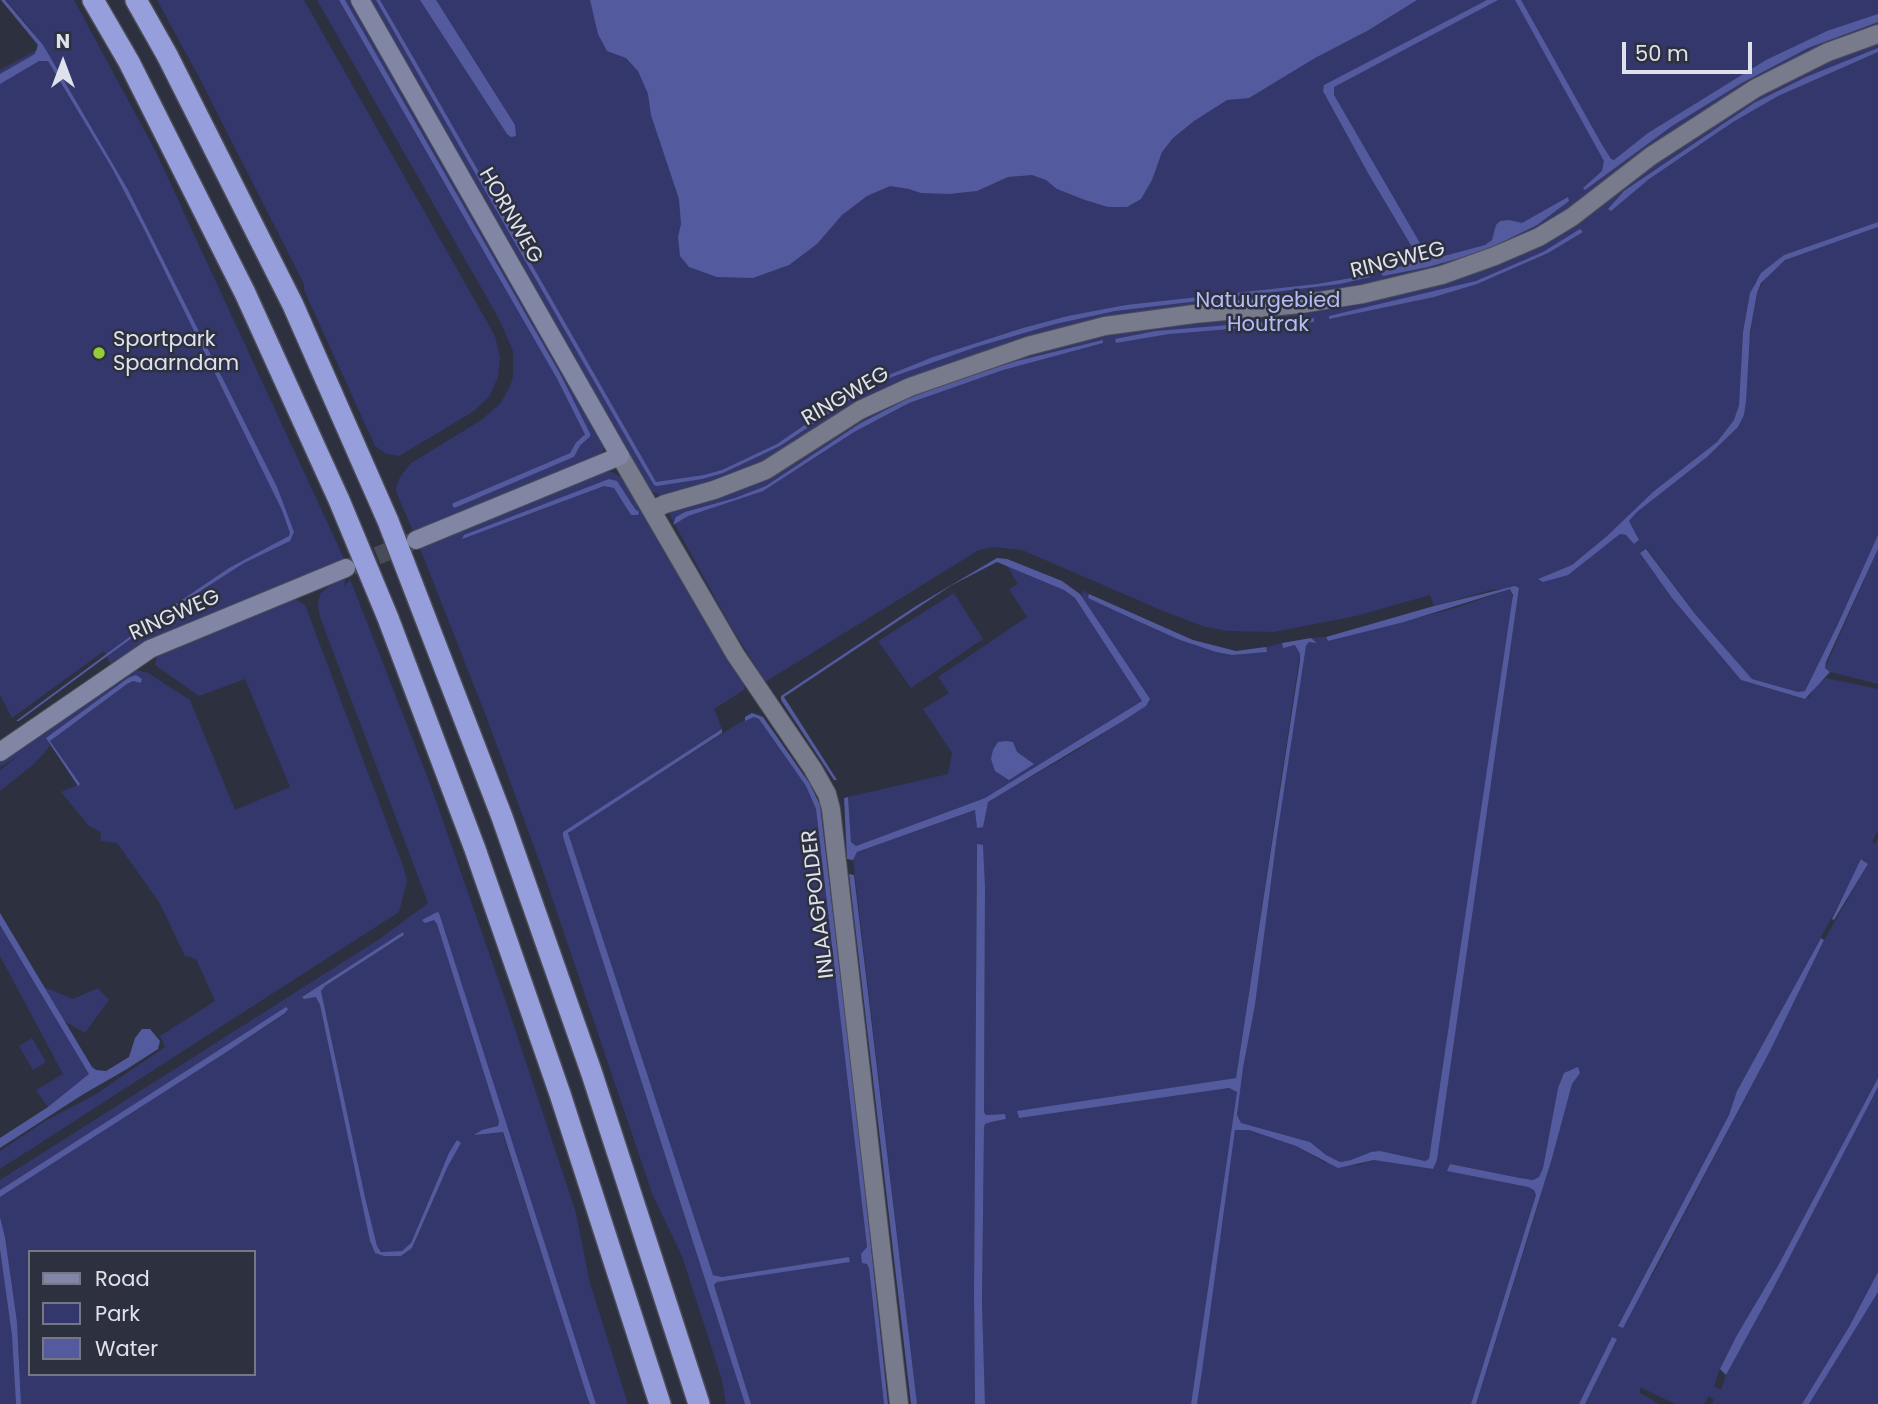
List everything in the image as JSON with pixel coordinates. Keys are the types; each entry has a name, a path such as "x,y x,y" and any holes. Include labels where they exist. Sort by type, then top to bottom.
{"highway":[{"path":"93,0 129,62 245,293 339,500 383,606 484,875 560,1094 660,1404"},
{"path":"136,0 167,55 293,305 393,533 478,752 529,894 592,1074 699,1404"}],"street":[{"name":"HORNWEG","path":"360,0 620,456"},
{"name":"RINGWEG","path":"652,510 714,491 766,470 860,411 910,387 1028,346 1105,326 1301,304 1363,294 1442,275 1495,256 1539,237 1572,217 1651,156 1756,88 1828,52 1878,34"},
{"name":"INLAAGPOLDER","path":"620,456 735,654 827,794 831,809 899,1404"},
{"path":"416,540 620,456"},
{"name":"RINGWEG","path":"0,752 150,649 346,568"}],"green space":[{"name":"Sportpark Spaarndam","path":"6,0 74,0 155,150 346,563 111,665 104,651 12,718 0,695 0,70 38,49 34,33"},
{"path":"157,0 304,0 495,336 500,357 498,377 489,397 474,411 399,456 387,454 375,446 304,290 304,284"},
{"path":"317,0 351,0 605,443 603,451 595,458 415,536 397,494 400,477 411,463 480,421 500,404 513,376 513,351 499,319"},
{"name":"Natuurgebied Houtrak","path":"367,0 1878,0 1878,222 1784,255 1755,282 1743,332 1739,405 1734,420 1717,442 1654,491 1572,566 1547,575 1543,582 1568,574 1620,534 1626,535 1634,544 1639,540 1629,521 1637,512 1707,457 1738,427 1744,415 1746,401 1746,360 1757,293 1766,277 1785,260 1878,227 1878,535 1805,691 1798,692 1752,679 1695,614 1647,549 1641,553 1672,598 1741,680 1805,699 1816,685 1826,678 1878,689 1878,830 1872,842 1874,844 1878,839 1878,1078 1779,1264 1737,1335 1714,1386 1721,1390 1726,1375 1878,1087 1878,1272 1849,1327 1802,1404 1712,1404 1714,1400 1709,1396 1704,1404 1675,1404 1640,1387 1640,1393 1659,1404 1585,1404 1616,1340 1612,1337 1579,1404 1476,1404 1535,1215 1572,1084 1580,1073 1564,1073 1558,1088 1539,1177 1533,1180 1450,1164 1448,1171 1528,1187 1534,1190 1536,1195 1471,1404 1197,1404 1235,1130 1249,1130 1296,1146 1324,1162 1358,1165 1374,1160 1433,1169 1437,1159 1519,588 1492,590 1434,606 1430,595 1356,616 1274,632 1228,631 1205,627 1163,611 1022,550 993,547 979,550 765,682 730,625 658,494 648,489","holes":["1862,859 1868,864 1824,940 1771,1049 1653,1274 1618,1325 1729,1115 1737,1091"]},
{"path":"602,471 612,472 625,479 745,683 744,690 714,709 722,729 563,832 563,837 745,1404 726,1404 722,1380 682,1256 653,1196 544,874 419,546"},
{"path":"1878,549 1878,684 1830,672 1825,668"},
{"path":"1006,564 1064,590 1075,598 1142,701 985,798 856,846 851,843 848,797 948,774 952,753 923,709 949,693 938,677 1027,617 1009,589 1018,584"},
{"path":"346,576 344,587 350,579 429,781 576,1213 590,1283 628,1404 596,1404 437,912 422,921 434,920 437,924 499,1121 498,1126 474,1135 502,1131 590,1404 21,1404 17,1322 0,1217 0,1197 285,1013 280,1011 0,1190 0,1180 381,938 428,903 320,617 320,594","holes":["404,932 402,937 321,991 365,1197 377,1246 381,1252 402,1251 411,1243 444,1164 461,1143 412,1248 401,1256 384,1256 372,1248 320,1005 316,997 305,999 303,996"]},
{"path":"1510,589 1514,601 1429,1159 1426,1161 1371,1152 1340,1162 1310,1142 1241,1123 1237,1115 1243,1068 1255,1005 1306,646 1309,642 1316,642 1311,638 1326,637 1328,641 1455,608"},
{"path":"1082,590 1089,594 1089,598 1133,619 1180,640 1216,652 1232,655 1266,652 1266,647 1282,643 1283,647 1295,645 1300,654 1236,1078 1017,1112 1019,1118 1229,1088 1237,1092 1191,1404 985,1404 982,1303 984,1128 985,1124 1006,1119 1005,1114 985,1115 984,1112 985,888 977,845 975,1404 917,1404 853,860 857,852 976,810 977,827 988,802 1146,706 1081,598"},
{"path":"954,593 983,639 911,688 878,641"},
{"path":"295,599 305,605 404,869 407,881 399,912 0,1169 0,1151 45,1121 96,1094 165,1047 160,1036 215,1001 196,959 185,956 159,902 117,843 100,841 101,832 89,826 61,792 79,784 50,741 127,684 133,681 141,683 142,679 128,678 47,738 50,746 34,764 0,791 0,770 18,756 0,767 0,760 133,669 148,673 190,700 235,810 290,787 245,679 199,696 155,665 157,654"},
{"path":"754,717 759,719 806,786 816,809 884,1404 751,1404 714,1286 717,1282 849,1262 849,1258 722,1277 713,1275 568,836 571,830 739,723"},
{"path":"0,925 88,1070 89,1074 85,1079 48,1107 36,1090 63,1074 0,956"},
{"path":"44,987 73,999 98,988 109,1000 85,1033 64,1021"},
{"path":"32,1038 46,1062 33,1070 19,1046"},
{"path":"0,1249 12,1336 16,1404 0,1404"},
{"path":"1878,1292 1878,1404 1809,1404 1849,1336"}],"water":[{"path":"1,0 5,0 43,45 128,190 277,487 294,532 290,541 244,563 163,615 19,721 16,721 151,621 229,568 289,536 290,533 282,510 144,229 112,168 48,61 39,61 0,84 0,74 35,54 38,45"},
{"path":"376,0 380,0 656,482 722,470 777,444 828,409 891,374 933,357 1023,328 1126,305 1317,284 1369,275 1370,277 1340,284 1115,311 1055,324 976,347 892,377 858,394 780,446 723,473 657,486 642,465"},
{"path":"420,0 436,0 515,125 516,136 507,134"},
{"path":"590,0 1417,0 1249,98 1227,100 1194,121 1173,138 1162,152 1152,180 1141,199 1127,207 1108,207 1085,200 1032,175 1008,177 977,191 949,194 921,193 890,186 867,196 842,215 817,244 789,265 753,278 717,277 689,267 680,256 679,199 651,115 648,94 638,71 626,58 607,51 598,34"},
{"path":"1487,0 1498,0 1334,87 1334,95 1428,257 1448,255 1485,245 1492,240 1496,225 1500,221 1522,223 1568,197 1569,201 1537,225 1484,251 1383,276 1381,273 1384,271 1413,263 1415,252 1323,91 1324,85"},
{"path":"1515,0 1521,0 1601,143 1614,160 1648,133 1766,60 1827,31 1878,14 1878,22 1808,48 1740,84 1672,126 1585,190 1583,188 1602,171 1604,161"},
{"path":"1878,48 1878,52 1778,96 1733,122 1649,179 1611,211 1608,209 1624,191 1754,103 1806,77"},
{"path":"1878,222 1878,227 1785,260 1761,283 1750,332 1744,415 1738,427 1707,457 1629,521 1639,540 1634,544 1626,535 1620,534 1568,575 1543,582 1538,579 1572,565 1654,491 1717,442 1734,420 1739,405 1743,332 1750,293 1761,273 1784,255"},
{"path":"1580,229 1583,232 1548,253 1477,284 1434,297 1329,319 1329,316 1476,281 1543,252"},
{"path":"1314,318 1314,322 1169,334 1116,343 1115,339 1156,331"},
{"path":"1103,340 1103,343 1003,370 909,403 854,432 763,491 688,516 673,525 676,517 685,512 766,486 859,424 907,399 1017,361"},
{"path":"609,479 617,481 639,512 638,515 631,515 614,488 604,486 462,539 464,535"},
{"path":"1878,535 1878,549 1826,662 1825,668 1830,672 1805,699 1741,680 1672,598 1640,553 1646,549 1695,614 1752,679 1798,692 1805,691"},
{"path":"997,558 1007,559 1062,581 1080,594 1150,699 1146,706 1123,721 988,802 983,827 977,828 975,810 857,852 853,860 847,859 844,798 848,797 851,842 856,846 985,798 1142,701 1075,598 1064,590 997,562 952,585 784,697 837,780 834,780 781,700 781,696 916,606"},
{"path":"1515,586 1519,588 1437,1160 1433,1169 1374,1160 1338,1168 1296,1146 1249,1130 1235,1130 1197,1404 1191,1404 1237,1092 1229,1088 1019,1118 1017,1111 1236,1078 1300,660 1295,645 1283,648 1282,643 1311,638 1317,643 1309,642 1306,646 1237,1115 1241,1123 1310,1142 1340,1162 1380,1151 1425,1161 1429,1159 1513,595 1510,589 1404,622 1328,641 1326,637"},
{"path":"1089,594 1193,640 1236,651 1266,647 1267,652 1232,655 1216,652 1180,640 1133,619 1088,598"},
{"path":"136,675 142,679 141,683 133,681 127,684 50,741 80,784 78,786 46,738 128,678"},
{"path":"752,713 763,717 810,784 820,805 888,1404 884,1404 869,1268 862,1263 861,1254 867,1247 816,809 806,786 759,719 754,717 745,721 745,717"},
{"path":"722,729 722,733 568,833 713,1275 722,1277 849,1257 850,1262 717,1282 714,1285 751,1404 745,1404 563,837 563,832"},
{"path":"998,742 1013,742 1017,752 1034,764 1009,780 995,771 991,759"},
{"path":"977,844 983,845 985,888 984,1112 986,1115 1005,1114 1006,1119 985,1124 984,1128 982,1303 985,1404 975,1404"},
{"path":"1861,859 1868,864 1834,920 1832,919"},
{"path":"849,874 854,875 917,1404 911,1404"},
{"path":"437,912 596,1404 590,1404 587,1396 503,1132 474,1135 498,1126 499,1121 437,924 434,920 425,923 422,920"},
{"path":"0,913 92,1067 106,1071 129,1057 135,1038 142,1029 150,1029 160,1041 158,1049 0,1148 0,1138 48,1107 89,1074 0,925"},
{"path":"403,932 404,935 321,991 365,1197 377,1246 381,1252 402,1251 411,1243 449,1153 457,1140 461,1143 412,1248 401,1256 384,1256 375,1253 370,1241 320,1005 316,997 302,997"},
{"path":"1821,938 1824,940 1771,1049 1623,1328 1618,1326 1729,1115 1737,1091"},
{"path":"286,1007 288,1009 285,1013 222,1055 0,1197 0,1190"},
{"path":"1578,1067 1580,1073 1572,1084 1552,1158 1476,1404 1471,1404 1536,1195 1534,1190 1528,1187 1447,1171 1450,1164 1533,1180 1539,1177 1558,1088 1564,1073"},
{"path":"1878,1078 1878,1087 1726,1375 1720,1369 1737,1335 1779,1264"},
{"path":"0,1217 17,1322 21,1404 16,1404 12,1336 0,1249"},
{"path":"1878,1272 1878,1292 1809,1404 1802,1404 1849,1327"},
{"path":"1612,1337 1617,1339 1585,1404 1579,1404"}],"waterway":[{"path":"342,0 559,377 588,435 578,444 572,455 455,505"}],"tunnel":[{"path":"352,566 411,542"}],"place":[{"name":"Sportpark Spaarndam","path":"99,353"}]}
